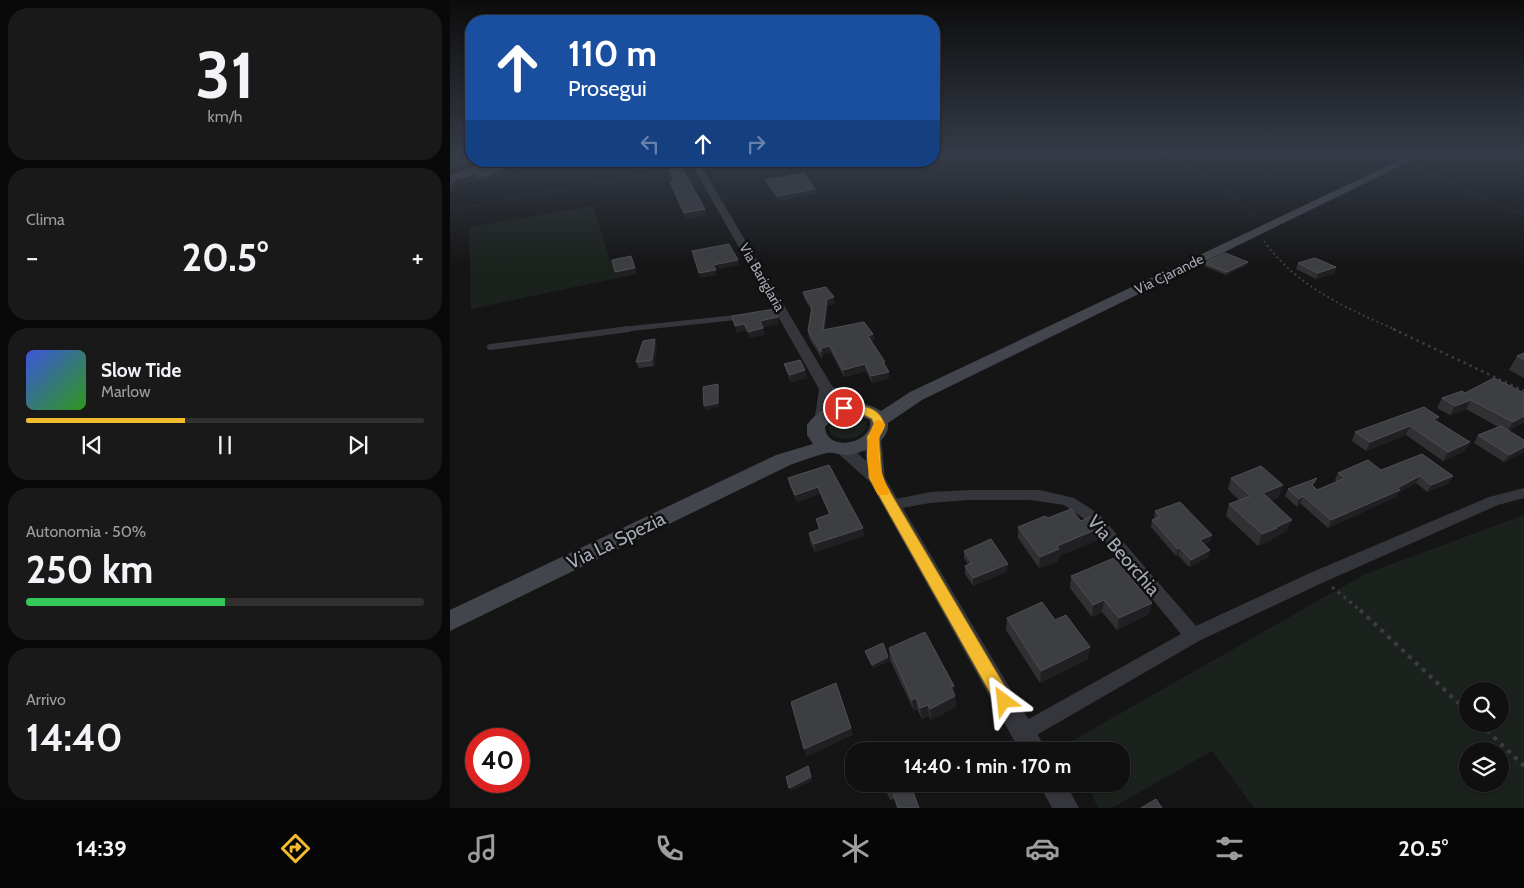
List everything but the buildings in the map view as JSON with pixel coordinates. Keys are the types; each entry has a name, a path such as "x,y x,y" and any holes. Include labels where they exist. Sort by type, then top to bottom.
{"main road":[{"name":"Via Cjarande","path":"876,429 916,396 1344,191"},
{"name":"Via Cjarande","path":"856,408 916,396"},
{"path":"856,408 873,414 876,429 859,446 834,447 818,439 816,434 819,422 836,410 856,408"},
{"name":"Via La Spezia","path":"782,460 819,422"},
{"name":"Via La Spezia","path":"450,621 782,460 834,447"}],"street":[{"name":"Via Bariglaria","path":"711,191 777,311 826,389"},
{"path":"819,422 826,389 856,408"},
{"path":"876,429 876,478"},
{"path":"834,447 876,478 1028,742"},
{"path":"1023,733 1193,636 1316,578 1494,502 1524,493"},
{"name":"Via Beorchia","path":"891,505 938,495 1021,494 1065,500 1082,508 1094,518 1193,636"},
{"path":"1057,792 1066,808"}],"lane":[{"path":"490,347 748,316"}],"path":[{"path":"450,210 553,191"},
{"path":"1227,191 1252,214 1260,225 1260,231 1265,244 1279,261 1308,285 1330,299 1524,391"},
{"path":"1467,191 1524,216"},
{"path":"1316,578 1326,582 1347,598 1459,704"},
{"path":"1488,732 1524,766"}],"shaded area":[{"path":"593,206 610,261 625,258 633,263 637,274 471,309 469,227"},
{"path":"851,414 860,416 866,421 867,427 864,431 856,437 847,439 832,435 828,429 831,422 840,416"},
{"path":"1524,515 1524,808 1254,808 1212,751 1112,808 1098,808 1091,792 1130,792 1130,742 1070,742 1365,574"}],"slow traffic":[{"path":"879,424 879,429 873,437 876,478 883,491"}],"route":[{"path":"844,408 868,410 877,417 880,425 873,437 876,478 1004,701"}]}
